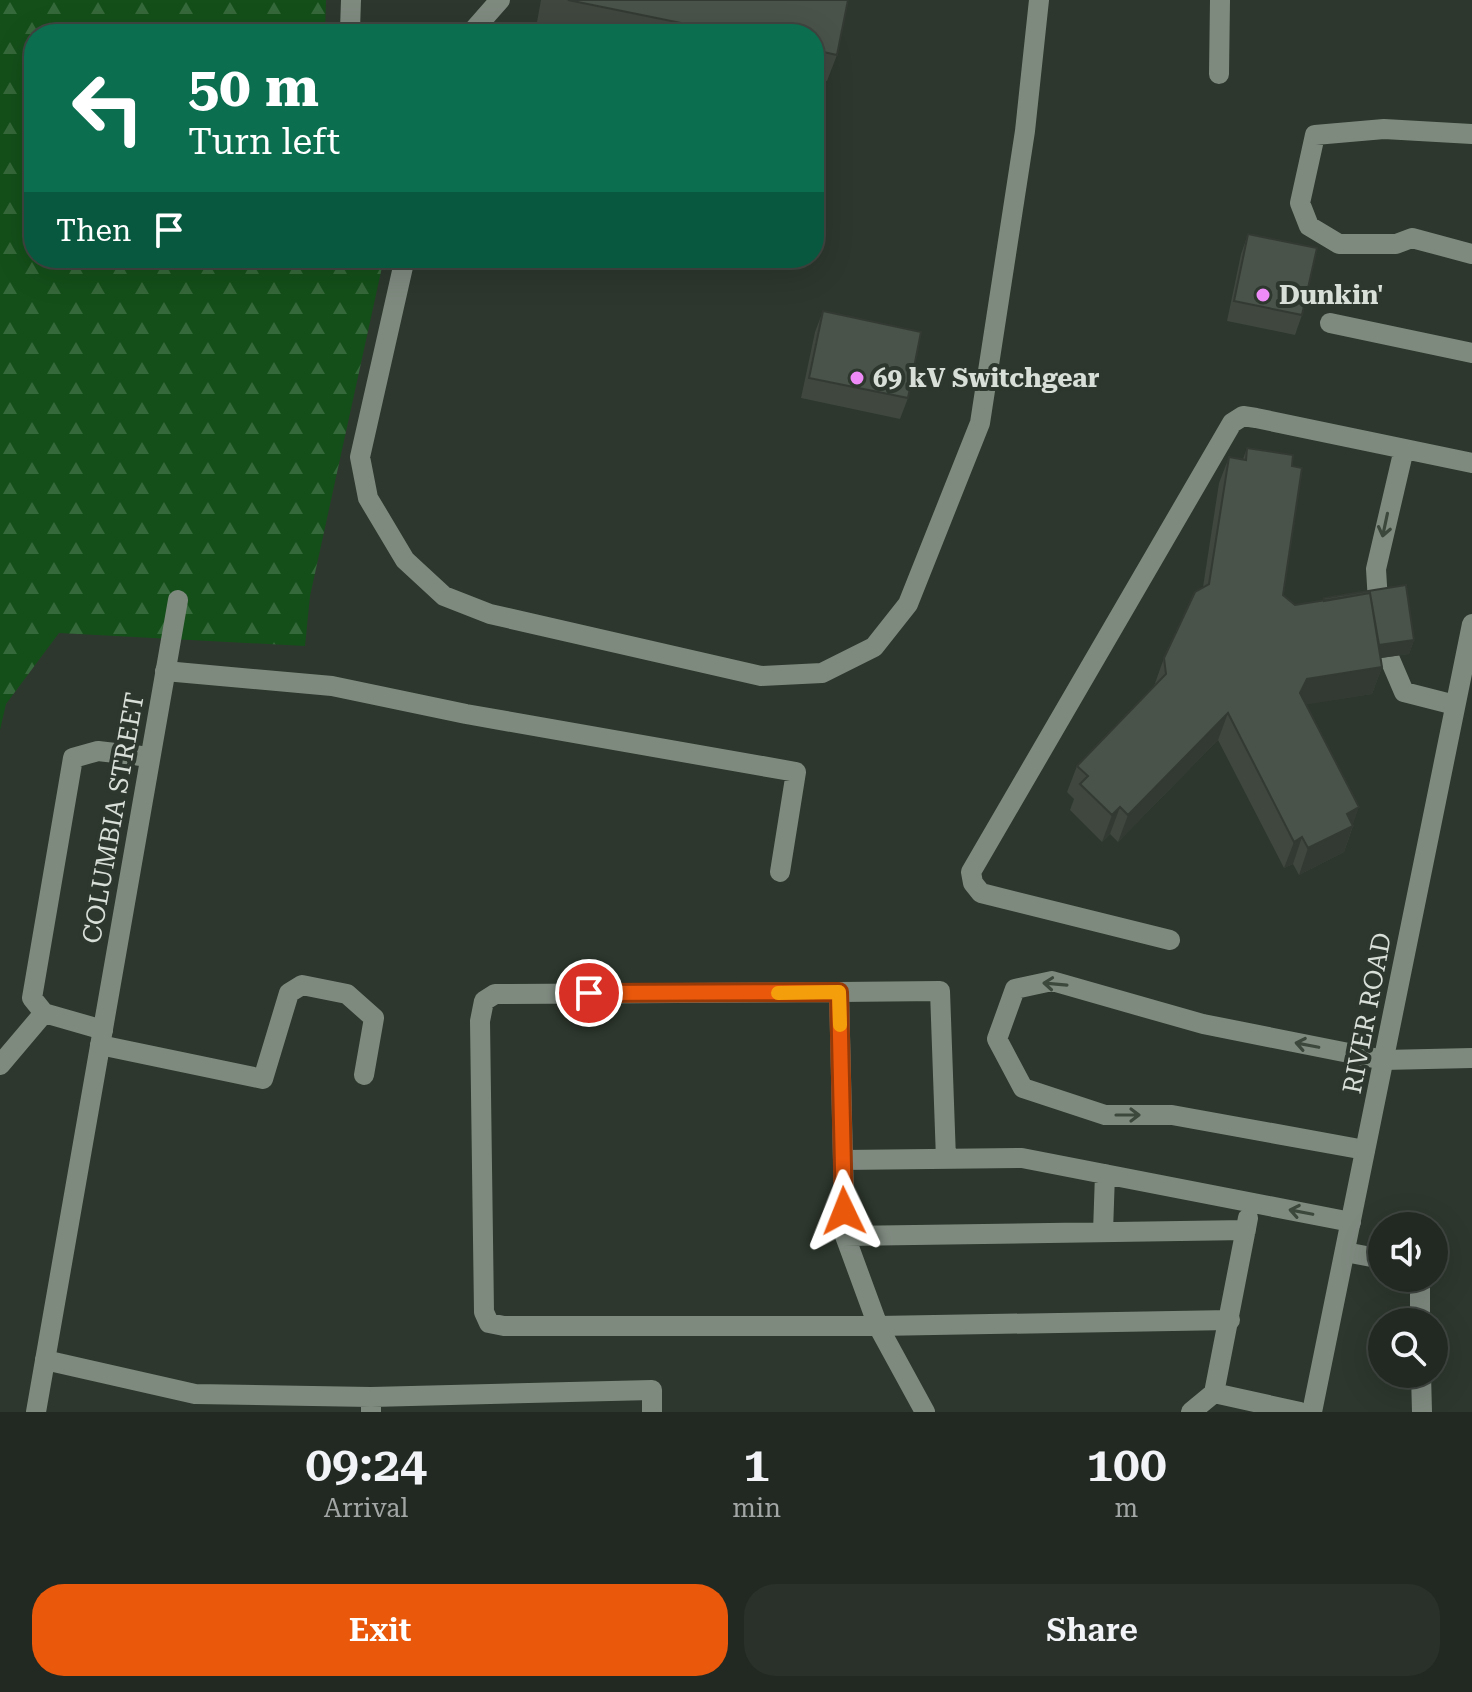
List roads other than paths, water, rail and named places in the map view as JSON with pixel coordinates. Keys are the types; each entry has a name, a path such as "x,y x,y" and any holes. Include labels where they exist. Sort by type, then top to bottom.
{"street":[{"path":"350,24 351,0"},
{"path":"479,24 500,0"},
{"path":"403,268 360,457 368,498 405,560 444,596 490,614 761,676 822,673 874,647 908,604 980,423 1025,131 1039,0"},
{"path":"1219,74 1220,0"},
{"path":"1472,134 1384,129 1315,135 1300,203 1309,226 1339,244 1396,244 1412,238 1472,254"},
{"path":"1330,323 1472,353"},
{"path":"1170,940 981,893 973,883 971,872 1232,423 1243,416 1256,418 1472,463"},
{"path":"1378,602 1376,569 1404,449"},
{"name":"COLUMBIA STREET","path":"36,1412 178,600"},
{"name":"RIVER ROAD","path":"1312,1412 1472,624"},
{"path":"1389,657 1404,692 1455,705"},
{"path":"165,671 332,686 466,714 796,772 780,872"},
{"path":"150,757 98,751 73,758 35,963 32,998 44,1013 102,1037 263,1079 289,993 302,985 347,994 374,1018 364,1075"},
{"path":"1365,1150 1172,1115 1105,1115 1023,1088 997,1039 1015,989 1052,981 1203,1024 1384,1060 1472,1058"},
{"path":"946,1159 940,991 495,994 484,1001 480,1021 484,1312 489,1323 504,1326 878,1326 1230,1320"},
{"path":"839,992 845,1236 878,1326 925,1412"},
{"path":"0,1065 44,1013"},
{"path":"843,1160 1022,1158 1351,1222"},
{"path":"1103,1232 1105,1174"},
{"path":"1191,1412 1214,1393 1251,1202"},
{"path":"845,1236 1246,1230"},
{"path":"1345,1252 1368,1256"},
{"path":"45,1360 195,1394 371,1404 652,1390 652,1412"},
{"path":"1421,1388 1422,1412"},
{"path":"1214,1393 1300,1412"}],"place":[{"name":"Dunkin'","path":"1263,295"},
{"name":"69 kV Switchgear","path":"857,378"}]}
